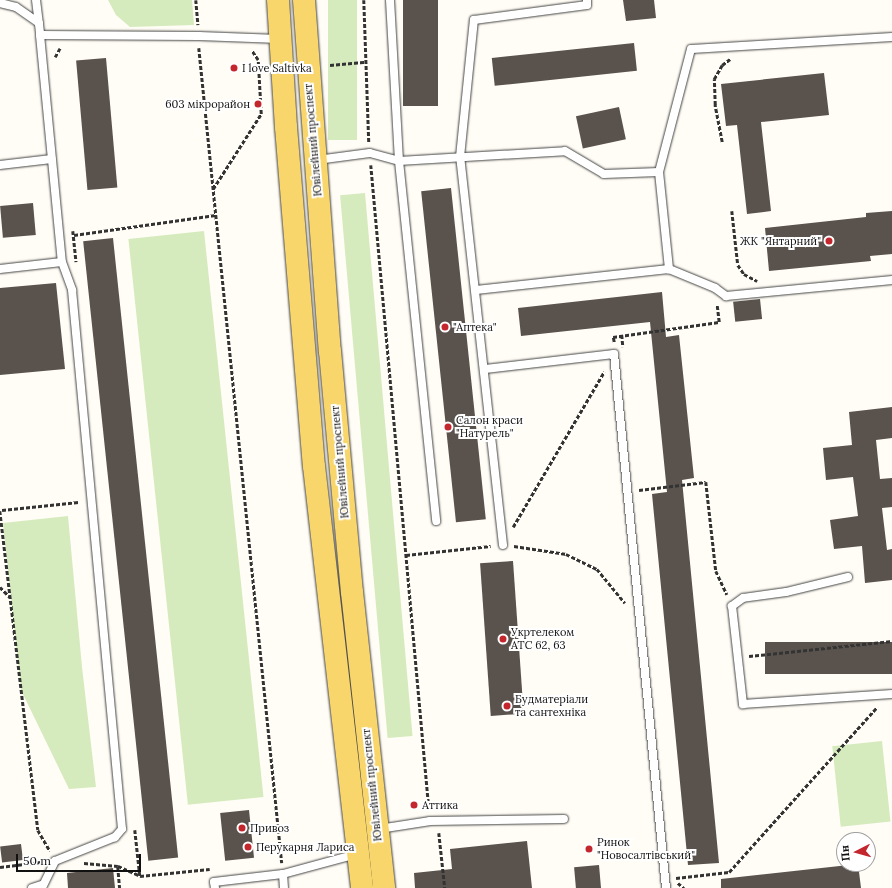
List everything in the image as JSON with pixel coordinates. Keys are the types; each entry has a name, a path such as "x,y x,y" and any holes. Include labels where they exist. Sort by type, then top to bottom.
{"main road":[{"name":"Ювілейний проспект","path":"278,0 314,466 367,830 384,888"},
{"name":"Ювілейний проспект","path":"304,0 304,36 352,592 367,830 358,854 362,888"},
{"path":"280,39 304,36"},
{"path":"299,278 324,275"}],"lane":[{"path":"32,888 42,887 55,860 115,838 122,829 72,290 62,262 36,0"},
{"path":"390,0 399,160 436,521"},
{"path":"503,545 485,369 460,157 474,20 587,5 587,0"},
{"path":"0,3 16,7 39,23"},
{"path":"40,35 199,36 280,39"},
{"path":"669,269 659,172 691,49 892,37"},
{"path":"315,160 370,154 399,160 565,151 604,174 659,172"},
{"path":"0,165 52,159"},
{"path":"0,269 62,262"},
{"path":"476,290 669,269 715,288 726,296 892,280"},
{"path":"485,369 614,354 666,888"},
{"path":"848,577 786,592 743,598 732,606 743,704 890,695"},
{"path":"367,830 430,821 564,819"},
{"path":"215,888 214,882 283,874 358,854"},
{"path":"283,874 284,888"}],"path":[{"path":"196,0 213,189 283,874"},
{"path":"364,0 370,154 430,821 439,830 445,888"},
{"path":"55,63 59,49 66,45"},
{"path":"192,46 206,46"},
{"path":"213,189 261,114 258,60 249,49"},
{"path":"722,142 715,105 714,79 722,65 732,57"},
{"path":"330,65 366,62"},
{"path":"732,211 738,265 744,274 763,284"},
{"path":"73,227 74,235 216,215"},
{"path":"503,545 614,354 613,337 719,322 715,288"},
{"path":"637,490 706,482 716,570 732,606"},
{"path":"55,860 38,830 1,511 92,500"},
{"path":"406,555 503,545 566,554 597,569 624,600 627,607"},
{"path":"0,587 11,598"},
{"path":"738,657 892,641"},
{"path":"666,879 729,872 890,695"},
{"path":"134,824 140,876"},
{"path":"0,867 55,860 118,866 140,876 219,868"},
{"path":"274,863 282,862"},
{"path":"118,866 120,888"}],"green space":[{"path":"108,0 192,0 194,25 130,27 116,15"},
{"path":"328,0 357,0 357,140 328,140"},
{"path":"365,193 412,736 388,738 340,195"},
{"path":"204,231 263,797 188,805 128,239"},
{"path":"68,516 82,667 96,787 69,789 21,690 3,523"},
{"path":"882,741 890,822 841,827 832,746"}],"building":[{"path":"403,0 438,0 438,106 403,106"},
{"path":"623,0 654,0 656,18 626,21"},
{"path":"634,43 637,71 495,86 492,58"},
{"path":"106,58 117,188 87,190 76,61"},
{"path":"824,73 829,115 761,122 771,211 747,214 737,125 726,126 721,84"},
{"path":"619,107 626,139 583,148 576,116"},
{"path":"451,188 486,519 456,522 421,191"},
{"path":"33,203 36,235 3,238 0,206"},
{"name":"ЖК \"Янтарний\"","path":"892,211 892,254 870,256 871,261 769,271 765,228 866,217 866,213"},
{"path":"113,238 178,858 148,861 83,241"},
{"path":"56,283 65,369 0,375 0,288"},
{"path":"662,292 666,337 679,335 694,478 682,480 719,863 688,865 652,494 667,492 650,322 521,336 518,308"},
{"path":"760,299 762,319 735,322 733,302"},
{"path":"892,407 892,438 876,440 880,479 892,478 892,507 882,508 887,550 892,549 892,580 865,583 862,546 834,549 830,520 858,516 853,477 826,480 823,448 852,445 849,412"},
{"name":"Укртелеком АТС 62, 63","path":"513,561 524,714 491,716 480,563"},
{"path":"765,642 892,642 892,674 765,674"},
{"path":"249,810 254,858 225,861 220,813"},
{"path":"527,841 532,888 415,888 414,873 452,869 450,849"},
{"path":"21,844 23,860 2,862 0,847"},
{"path":"599,865 601,888 576,888 574,867"},
{"path":"836,866 836,872 859,872 861,888 721,888 721,879"},
{"path":"113,868 115,888 68,888 67,873"}],"place":[{"name":"I love Saltivka","path":"234,68"},
{"name":"603 мікрорайон","path":"258,104"},
{"name":"ЖК \"Янтарний\"","path":"829,241"},
{"name":"\"Аптека\"","path":"445,327"},
{"name":"Салон краси \"Натурель\"","path":"448,427"},
{"name":"Укртелеком АТС 62, 63","path":"503,639"},
{"name":"Будматеріали та сантехніка","path":"507,706"},
{"name":"Аттика","path":"414,805"},
{"name":"Привоз","path":"242,828"},
{"name":"Перукарня Лариса","path":"248,847"},
{"name":"Ринок \"Новосалтівський\"","path":"589,849"}]}
